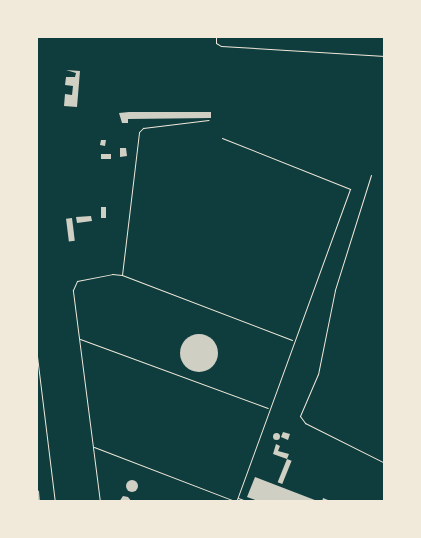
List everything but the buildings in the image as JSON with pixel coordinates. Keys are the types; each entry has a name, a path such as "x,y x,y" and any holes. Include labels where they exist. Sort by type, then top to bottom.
{"lane":[{"path":"216,36 216,43 221,46 385,56"},
{"path":"122,276 139,132 143,128 209,120"},
{"path":"93,447 236,502 349,186 222,138"},
{"path":"371,175 335,290 318,374 300,416 305,423 385,463"},
{"path":"100,502 73,285 77,281 112,274 122,276 293,341"},
{"path":"79,338 269,408"},
{"path":"36,348 55,502"},
{"path":"237,498 249,502"}]}
